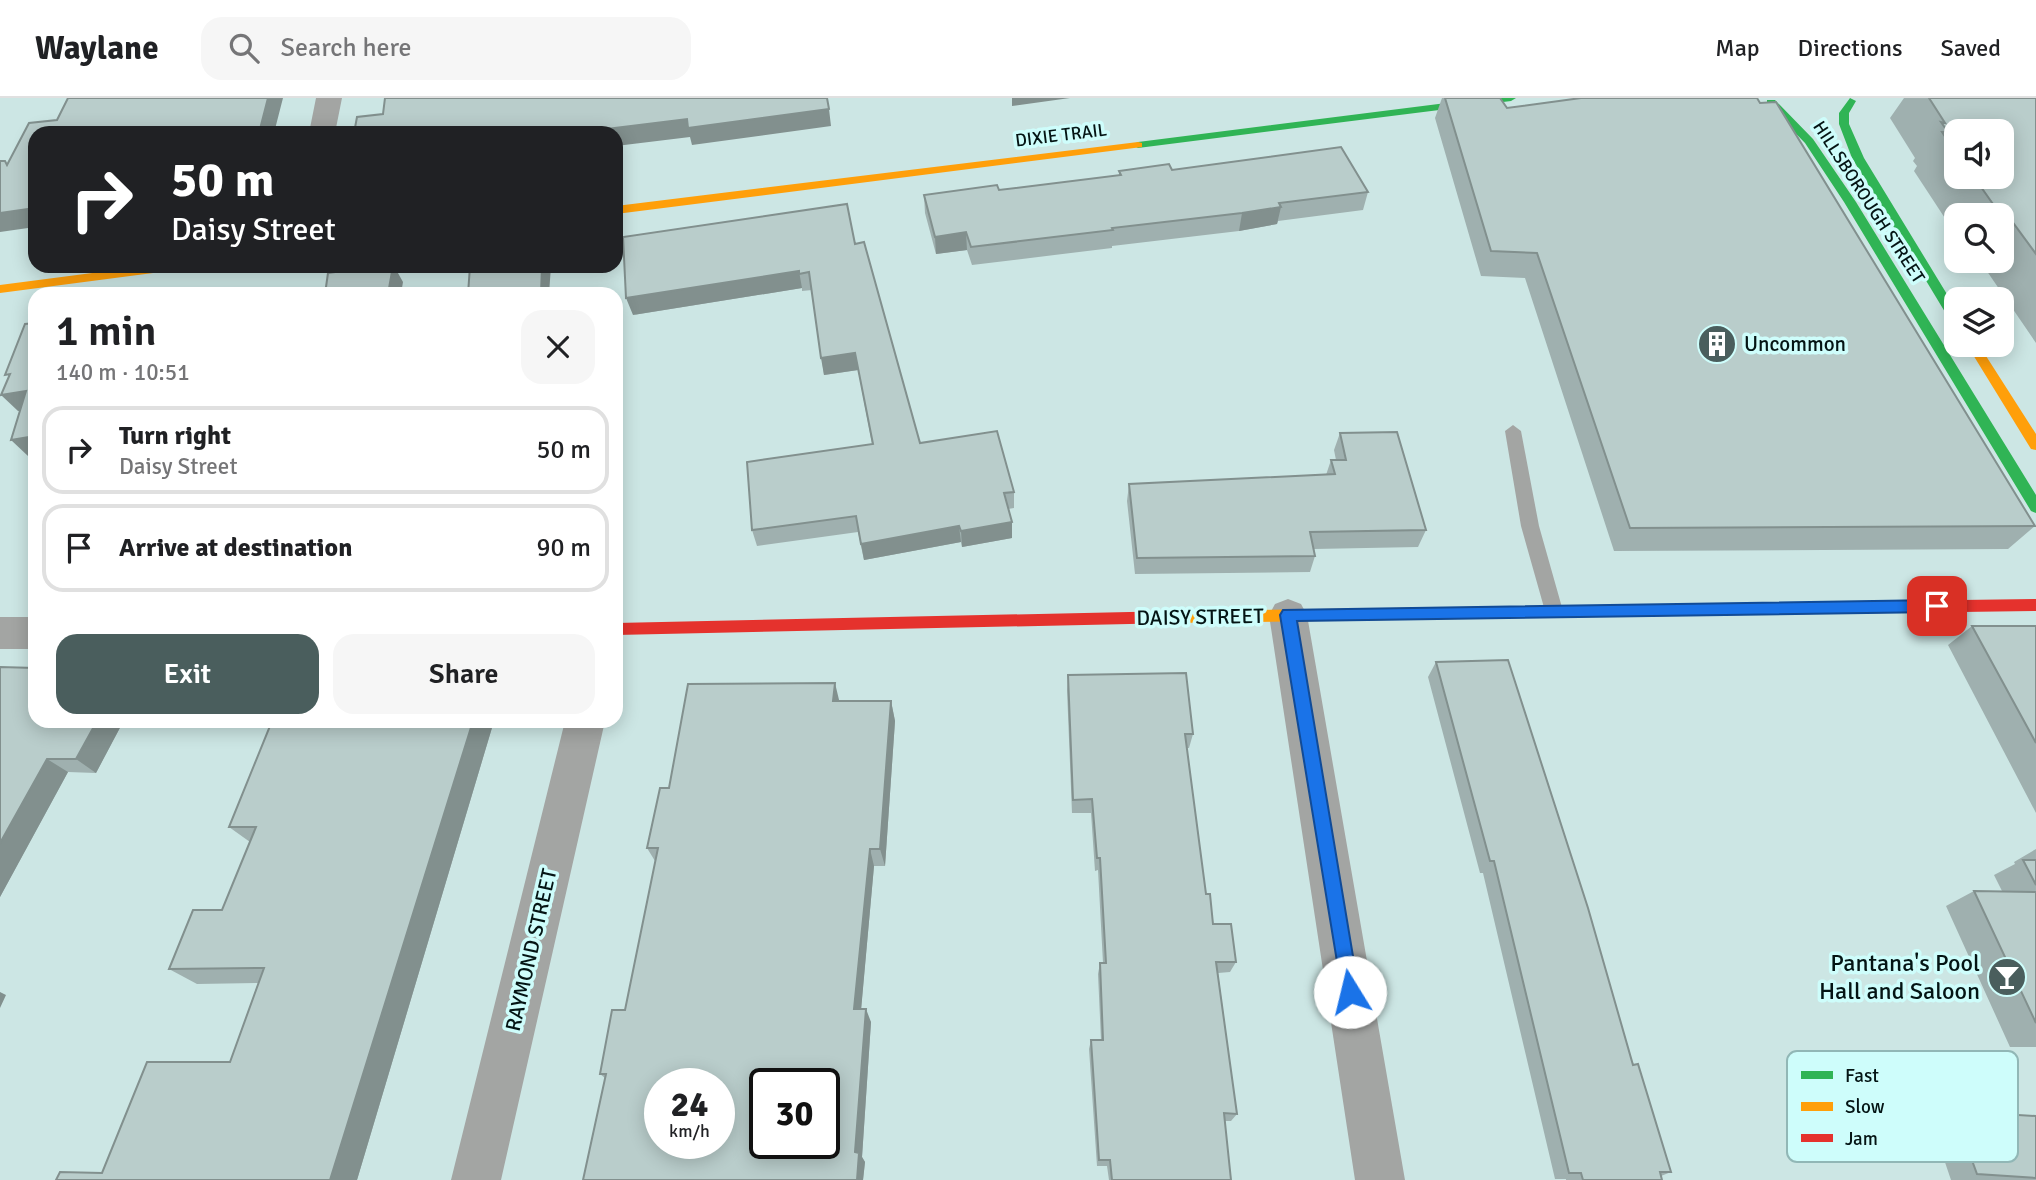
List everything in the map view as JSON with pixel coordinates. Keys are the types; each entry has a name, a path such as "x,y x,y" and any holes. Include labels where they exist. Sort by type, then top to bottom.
{"main road":[{"name":"DIXIE TRAIL","path":"623,210 1511,98"},
{"path":"1826,108 1852,99"},
{"name":"HILLSBOROUGH STREET","path":"1852,99 1844,113 1844,124 1858,158 1944,299"},
{"path":"1766,100 1805,108"},
{"name":"HILLSBOROUGH STREET","path":"1766,100 1809,141 1844,192 2036,508"},
{"path":"0,289 122,273"},
{"path":"1981,357 2036,445"},
{"name":"DAISY STREET","path":"623,629 1288,615 2036,605"}],"street":[{"path":"323,126 329,98"},
{"path":"1288,615 1380,1180"},
{"path":"0,634 28,633"},
{"name":"RAYMOND STREET","path":"476,1180 583,728"}],"lane":[{"path":"1513,431 1530,526 1554,611"}],"building":[{"path":"68,98 268,98 261,126 28,126 28,209 0,213 0,161 5,161 7,165 29,123 57,120"},
{"path":"385,98 827,98 829,109 688,128 687,119 623,127 355,126 357,117 383,114"},
{"name":"Uncommon","path":"1445,98 1500,98 1507,108 1581,98 1757,98 1760,103 1776,102 2035,526 1630,528 1537,253 1491,251"},
{"path":"1929,98 2036,98 2036,254 2014,224 2014,203 1992,203 1982,189 2014,189 2014,119 1944,119 1944,121"},
{"path":"1341,147 1368,192 1279,203 1281,207 1242,213 971,247 966,232 935,237 924,195 997,185 999,190 1121,175 1119,171 1169,164 1172,170"},
{"path":"847,204 855,244 864,242 920,443 997,431 1014,492 1004,493 1012,522 961,531 959,526 861,544 856,516 752,530 747,462 873,444 855,353 821,358 809,272 799,274 799,271 626,298 623,237"},
{"path":"328,273 392,273 389,287 326,287"},
{"path":"470,273 542,273 541,287 468,287"},
{"path":"25,324 28,324 28,437 11,440 26,391 1,395 10,374 5,375"},
{"path":"1397,432 1426,530 1310,532 1315,556 1137,558 1129,484 1335,474 1331,460 1346,460 1340,433"},
{"path":"1972,626 2036,626 2036,743"},
{"path":"1508,660 1588,908 1633,1065 1638,1064 1671,1172 1660,1172 1662,1180 1583,1180 1581,1173 1569,1173 1494,861 1490,861 1436,662"},
{"path":"0,667 28,668 28,728 93,728 76,759 47,759 0,843"},
{"path":"1186,673 1193,734 1185,734 1206,894 1210,894 1213,924 1231,924 1236,962 1216,962 1237,1114 1224,1113 1231,1180 1112,1180 1110,1160 1099,1160 1091,1040 1103,1040 1100,963 1106,963 1100,858 1097,858 1092,799 1073,800 1068,675"},
{"path":"835,683 833,701 891,701 880,849 870,849 854,1009 866,1009 855,1152 859,1153 857,1180 583,1180 606,1074 600,1074 612,1010 625,1010 658,848 647,848 660,788 669,788 688,684"},
{"path":"269,728 471,728 330,1180 56,1180 60,1172 102,1173 147,1062 230,1062 264,968 169,969 193,910 222,910 256,827 229,827"},
{"path":"2023,860 2036,860 2036,885"},
{"path":"1974,891 2036,892 2036,1023"},
{"path":"2018,1115 2036,1116 2036,1178 1977,1174 1973,1162 2018,1162"}],"traffic: fast":[{"path":"1138,145 1511,98"},
{"path":"1851,101 1844,113 1844,124 1858,158 1944,299"},
{"path":"1771,102 1809,141 1850,202 2036,507"}],"traffic: slow":[{"path":"623,209 1138,145"},
{"path":"0,289 122,273"},
{"path":"1981,357 2036,445"},
{"path":"1175,617 1599,611"}],"traffic: jam":[{"path":"1599,611 2036,605"},
{"path":"623,629 1175,617"}],"place":[{"name":"Uncommon","path":"1717,344"},
{"name":"Pantana's Pool Hall and Saloon","path":"2007,977"}],"route":[{"path":"1350,992 1288,615 1937,606"}]}
